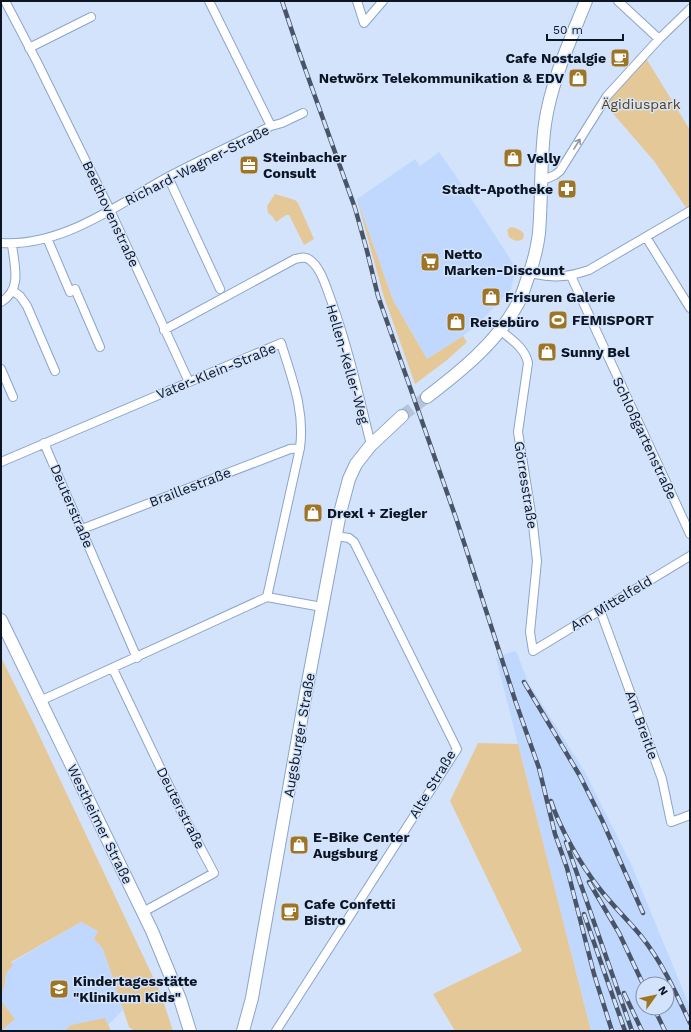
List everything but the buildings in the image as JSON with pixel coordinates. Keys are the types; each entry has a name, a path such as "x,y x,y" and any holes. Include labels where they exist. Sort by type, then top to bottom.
{"street":[{"name":"Beethovenstraße","path":"4,1 110,210 189,382"},
{"path":"209,1 271,126"},
{"path":"357,1 364,23 383,1"},
{"path":"427,397 479,354 501,331 518,304 530,273 539,235 543,140 548,107 565,56 586,1"},
{"path":"618,1 659,39"},
{"path":"541,181 555,175 560,171 607,96 659,39 690,9"},
{"path":"29,48 91,17"},
{"name":"Richard-Wagner-Straße","path":"1,243 12,244 47,238 76,227 110,210 168,177 271,126 282,123 303,113"},
{"path":"168,177 220,288"},
{"path":"530,273 550,277 571,276 589,270 690,211"},
{"path":"646,237 690,308"},
{"path":"47,238 70,292 75,289 100,347"},
{"path":"1,302 13,291 15,284 12,244"},
{"name":"Hellen-Keller-Weg","path":"164,330 295,259 302,257 307,258 319,271 344,337 369,437"},
{"name":"Schloßgartenstraße","path":"571,276 690,534"},
{"path":"13,291 20,296 27,306 55,371"},
{"name":"Görresstraße","path":"501,331 522,348 527,356 528,363 518,432 533,525 537,561 530,632 533,651"},
{"name":"Vater-Klein-Straße","path":"1,462 281,343 297,394 302,427 300,448 267,597"},
{"path":"1,369 14,397"},
{"name":"Augsburger Straße","path":"243,1031 252,998 340,514 352,472 369,437 402,416"},
{"name":"Deuterstraße","path":"44,443 137,658"},
{"name":"Braillestraße","path":"82,529 290,449 300,448"},
{"name":"Alte Straße","path":"276,1031 457,749 354,542 349,538 336,536"},
{"name":"Am Mittelfeld","path":"533,651 690,556"},
{"path":"40,701 113,669 267,597 322,607"},
{"name":"Am Breitle","path":"600,610 662,779 671,822 690,815"},
{"name":"Westheimer Straße","path":"1,620 143,912 172,978 190,1031"},
{"name":"Deuterstraße","path":"113,669 181,811 214,873 143,912"}],"shaded area":[{"path":"439,152 467,192 516,268 511,289 480,322 463,336 427,359 393,300 357,199 415,159 420,166"},
{"path":"516,651 528,682 585,772 631,864 690,1007 690,1031 591,1031 496,658"},
{"name":"Kindertagesstätte \"Klinikum Kids\"","path":"81,922 98,931 94,939 103,949 123,1010 103,1030 1,1031 1,969"}],"green space":[{"name":"Ägidiuspark","path":"644,55 690,130 689,212 654,161 603,102"},
{"path":"275,194 295,200 298,203 314,239 304,245 289,215 286,215 276,222 268,213 267,206"},
{"path":"357,199 393,300 427,359 463,336 467,342 447,360 415,384 383,294"},
{"path":"511,227 519,229 524,234 523,239 516,241 509,237 507,230"},
{"path":"1,657 161,994 173,1031 134,1031 129,1027 103,949 94,939 98,931 81,922 11,962 13,965 7,973 1,993"},
{"path":"478,743 518,744 591,1031 455,1031 433,994 522,951 450,801"},
{"path":"1,1001 15,1019 1,1031"},
{"path":"105,1018 111,1031 64,1031 71,1025"}],"tunnel":[{"path":"402,416 427,397"}],"railway":[{"path":"282,1 355,208 378,296 457,521 516,703 539,768 555,834 567,868 594,974 612,1031"},
{"path":"524,682 580,776 602,820 643,913"},
{"path":"551,801 565,835 578,858 592,879 636,930 656,956 690,1023"},
{"path":"566,842 632,1031"},
{"path":"589,882 619,933 639,976"},
{"path":"584,914 625,1031"},
{"path":"624,993 642,1031"},
{"path":"658,1016 665,1031"}],"place":[{"name":"Cafe Nostalgie","path":"620,58"},
{"name":"Netwörx Telekommunikation & EDV","path":"578,78"},
{"name":"Velly","path":"513,158"},
{"name":"Steinbacher Consult","path":"249,165"},
{"name":"Stadt-Apotheke","path":"567,189"},
{"name":"Netto Marken-Discount","path":"430,262"},
{"name":"Frisuren Galerie","path":"491,297"},
{"name":"FEMISPORT","path":"558,320"},
{"name":"Reisebüro","path":"456,322"},
{"name":"Sunny Bel","path":"547,352"},
{"name":"Drexl + Ziegler","path":"313,513"},
{"name":"E-Bike Center Augsburg","path":"299,845"},
{"name":"Cafe Confetti Bistro","path":"290,912"},
{"name":"Kindertagesstätte \"Klinikum Kids\"","path":"59,989"}]}
